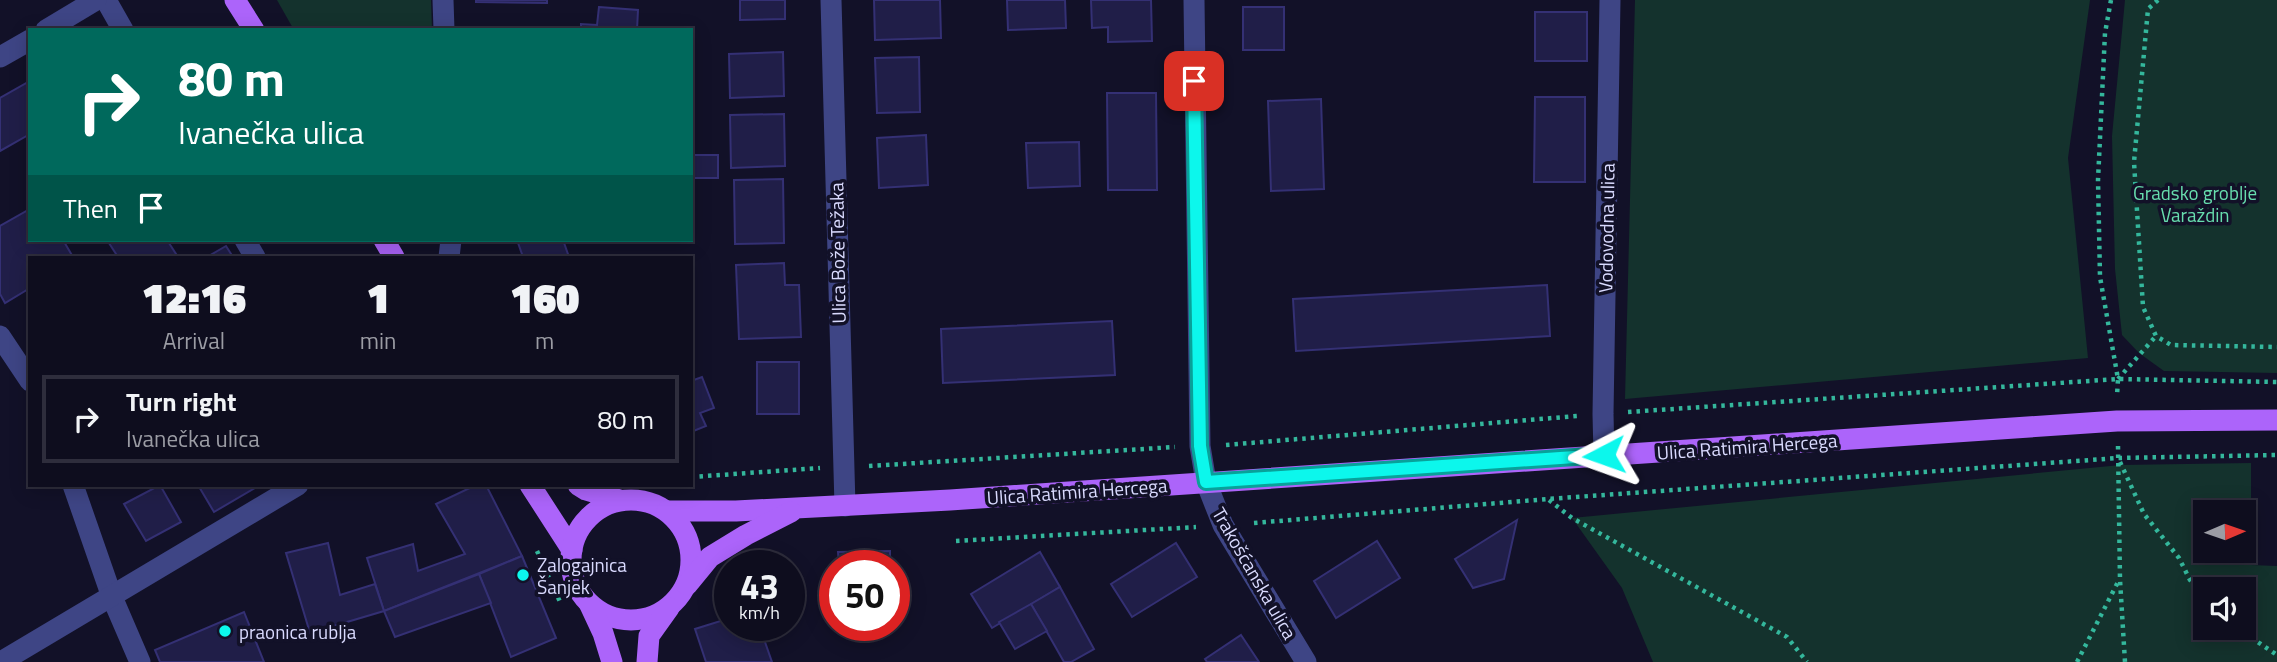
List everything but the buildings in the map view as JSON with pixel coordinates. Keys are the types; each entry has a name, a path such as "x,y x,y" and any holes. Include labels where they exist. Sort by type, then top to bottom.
{"main road":[{"path":"235,0 253,28"},
{"name":"Ulica Ratimira Hercega","path":"667,511 845,506 2117,421 2277,420"},
{"path":"531,487 572,550"},
{"path":"581,487 620,500 645,501 667,511 679,523 689,546 690,571 679,595 658,614 640,619 621,619 603,613 588,601"},
{"path":"612,662 603,633 588,601 577,586 572,569 572,550 578,533 588,518 603,507 620,500"},
{"name":"Ulica Ratimira Hercega","path":"647,662 649,636 710,557 799,508"}],"street":[{"path":"49,28 96,0"},
{"path":"106,0 122,28"},
{"path":"443,0 444,28"},
{"name":"Ulica Bože Težaka","path":"831,0 845,506"},
{"name":"Trakošćanska ulica","path":"1194,0 1200,446 1206,482 1223,525 1306,662"},
{"name":"Vodovodna ulica","path":"1604,455 1610,0"},
{"path":"0,57 28,41"},
{"path":"0,336 28,378"},
{"path":"74,487 112,597 140,662"},
{"path":"1,662 295,487"}],"path":[{"path":"2111,0 2105,33 2098,180 2100,277 2118,379 2117,399"},
{"path":"2158,0 2148,9 2134,162 2143,307 2156,336 2171,345 2277,347"},
{"path":"2118,379 2156,336"},
{"path":"1626,412 2118,379 2277,382"},
{"path":"1219,445 1584,415"},
{"path":"865,466 1182,447"},
{"path":"1247,524 1548,499 2118,458 2277,455"},
{"path":"2118,458 2120,580 2125,662"},
{"path":"2118,458 2144,514 2179,558 2193,583"},
{"path":"693,477 832,467"},
{"path":"1548,499 1572,519 1787,637 1807,662"},
{"path":"956,541 1202,526"},
{"path":"534,544 565,613"},
{"path":"2077,662 2120,580"},
{"path":"2255,640 2277,655"}],"green space":[{"path":"277,0 431,0 432,28 293,28"},
{"path":"1635,0 2090,0 2068,158 2088,358 1625,399"},
{"name":"Gradsko groblje Varaždin","path":"2125,0 2277,0 2277,373 2164,371 2139,353 2122,335 2115,269 2112,136"},
{"path":"2251,463 2251,500 2193,500 2193,564 2277,566 2277,662 1653,662 1622,588 1572,518 2121,465"}],"place":[{"name":"Zalogajnica Šanjek","path":"523,575"},
{"name":"praonica rublja","path":"225,631"}],"route":[{"path":"1194,81 1200,446 1206,482 1604,455"}]}
